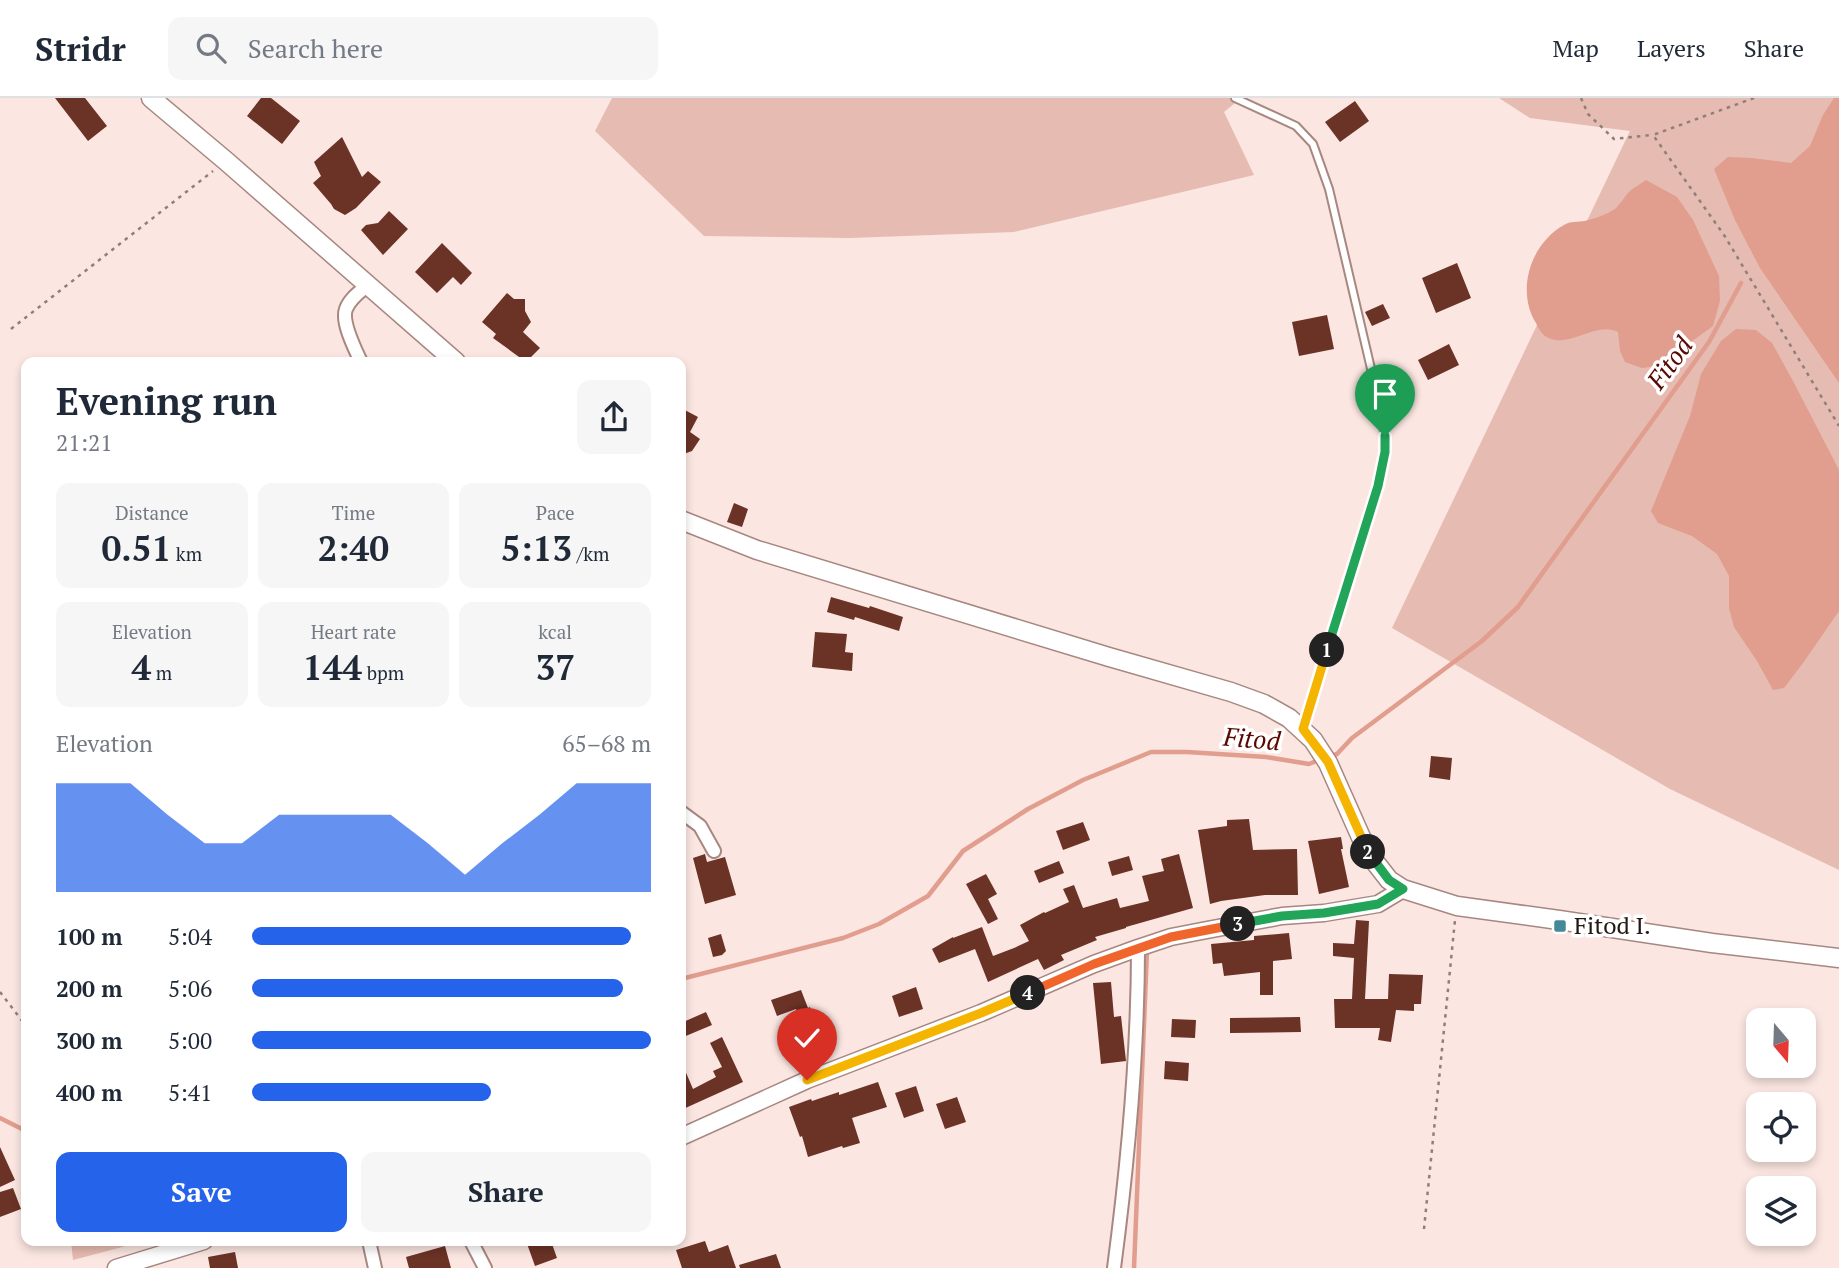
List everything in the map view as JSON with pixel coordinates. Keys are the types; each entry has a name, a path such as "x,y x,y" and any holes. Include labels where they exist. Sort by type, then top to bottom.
{"main road":[{"path":"151,98 450,357"},
{"path":"686,522 757,550 1264,704 1303,729 1326,759 1364,845 1389,880 1403,889 1457,906 1839,958"}],"street":[{"path":"358,357 345,323 345,310 353,298 369,285"},
{"path":"686,816 700,826 715,851"},
{"path":"686,1135 807,1080 981,1013 1138,948 1171,937 1282,916 1324,913 1378,904 1403,889"},
{"path":"1114,1268 1128,1160 1137,1027 1138,948"},
{"path":"116,1268 188,1246"},
{"path":"370,1246 375,1268"},
{"path":"474,1246 485,1268"}],"lane":[{"path":"1235,98 1296,126 1312,144 1329,189 1385,436 1385,452 1378,486 1303,729"}],"path":[{"path":"1581,98 1588,114 1614,139 1653,135 1754,98"},
{"path":"1653,135 1724,235 1839,426"},
{"path":"10,329 226,161"},
{"path":"1424,1228 1457,906"},
{"path":"0,992 21,1019"}],"shaded area":[{"path":"612,98 1241,98 1224,112 1254,175 1014,232 850,238 704,236 595,131"},
{"path":"1499,98 1839,98 1839,870 1670,789 1392,628 1630,131 1530,118"},
{"path":"1834,98 1839,98 1839,383 1760,268 1735,220 1714,169 1728,157 1791,163 1810,146 1823,115"},
{"path":"1646,180 1677,197 1693,220 1719,276 1720,301 1713,326 1658,366 1642,368 1625,362 1620,351 1618,332 1609,329 1563,340 1545,336 1530,310 1527,283 1535,256 1552,233 1571,222 1588,220 1612,211 1631,190"},
{"path":"1736,329 1756,330 1772,343 1839,470 1839,611 1784,688 1773,690 1734,627 1729,608 1729,576 1717,554 1692,536 1658,523 1651,511 1690,416 1701,374 1721,341"},
{"path":"72,1246 126,1246 73,1260"}],"building":[{"path":"55,98 85,98 107,126 88,141"},
{"path":"261,98 271,98 300,121 282,144 247,116"},
{"path":"1355,101 1369,121 1340,142 1325,122"},
{"path":"342,137 362,177 368,171 381,182 356,208 345,215 334,209 313,183 321,176 314,162"},
{"path":"389,211 408,229 383,255 361,230 366,225 378,223"},
{"path":"442,243 472,273 461,285 453,277 437,293 415,272"},
{"path":"1457,263 1471,298 1436,313 1422,278"},
{"path":"507,293 514,299 525,299 525,311 531,322 523,332 540,348 531,357 519,357 493,338 496,334 482,322"},
{"path":"1383,304 1390,318 1372,326 1365,312"},
{"path":"1327,315 1334,349 1299,356 1292,322"},
{"path":"1449,344 1459,365 1428,380 1418,360"},
{"path":"686,411 698,417 690,432 700,439 692,451 686,453"},
{"path":"734,503 748,509 742,527 727,522"},
{"path":"831,597 903,617 899,631 855,617 854,620 827,612"},
{"path":"815,632 847,634 845,652 853,653 852,671 812,667"},
{"path":"1431,756 1452,758 1450,780 1429,777"},
{"path":"1249,819 1253,850 1297,849 1298,895 1265,895 1210,904 1198,830 1227,826 1227,820"},
{"path":"1083,822 1090,840 1063,850 1056,831"},
{"path":"1341,837 1349,887 1319,894 1308,841"},
{"path":"705,854 707,862 725,857 736,895 705,904 693,858"},
{"path":"1179,854 1193,908 1095,937 1097,940 1061,955 1064,960 1044,970 1038,959 988,982 975,949 939,963 932,949 953,937 982,927 993,956 1014,948 1029,941 1020,925 1069,902 1063,889 1074,885 1083,908 1117,898 1120,908 1149,901 1142,876 1164,871 1161,859"},
{"path":"1129,856 1133,870 1112,876 1108,862"},
{"path":"1059,861 1064,873 1039,883 1034,871"},
{"path":"986,874 997,894 988,899 998,919 988,924 966,884"},
{"path":"1356,920 1369,921 1365,999 1388,999 1389,974 1423,975 1421,1004 1414,1004 1414,1011 1396,1010 1391,1042 1378,1040 1380,1028 1335,1028 1334,999 1352,999 1354,958 1333,956 1333,943 1354,944"},
{"path":"1289,933 1292,959 1273,961 1273,995 1260,995 1260,972 1224,976 1222,963 1213,964 1211,944"},
{"path":"721,934 726,951 713,957 708,938"},
{"path":"1111,982 1114,1017 1121,1016 1126,1061 1101,1064 1093,983"},
{"path":"916,987 923,1009 899,1017 892,996"},
{"path":"801,990 825,1046 801,1056 794,1040 806,1035 796,1009 777,1016 771,1000"},
{"path":"706,1012 712,1025 686,1036 686,1021"},
{"path":"1300,1017 1301,1032 1230,1033 1230,1018"},
{"path":"1172,1019 1196,1020 1195,1038 1171,1037"},
{"path":"722,1037 743,1082 686,1108 686,1073 693,1089 716,1077 713,1071 722,1067 710,1043"},
{"path":"1165,1061 1189,1063 1188,1081 1164,1079"},
{"path":"878,1082 887,1107 852,1118 860,1143 808,1157 789,1107"},
{"path":"916,1086 924,1111 904,1118 895,1093"},
{"path":"957,1097 966,1122 945,1129 936,1104"},
{"path":"0,1147 15,1180 0,1187"},
{"path":"13,1188 21,1209 0,1217 0,1192"},
{"path":"705,1241 709,1252 728,1245 736,1268 682,1268 676,1250"},
{"path":"445,1246 451,1268 409,1268 406,1257"},
{"path":"528,1246 553,1246 557,1258 535,1266"},
{"path":"235,1252 238,1268 210,1268 208,1257"},
{"path":"776,1254 781,1268 740,1268 739,1265"}],"waterway":[{"name":"Fitod","path":"1331,756 1482,641 1518,607 1709,342 1741,283"},
{"name":"Fitod","path":"686,978 843,938 879,924 928,896 963,851 1028,809 1083,780 1151,752 1266,757 1309,764 1319,760"},
{"path":"1134,1268 1147,951"},
{"name":"Fitod","path":"0,1118 21,1128"}],"place":[{"name":"Fitod I.","path":"1560,926"}],"route":[{"path":"807,1080 981,1013 1094,964 1171,937 1282,916 1324,913 1378,904 1403,889 1389,880 1368,853 1328,762 1303,729 1378,486 1385,452 1385,436"}]}
